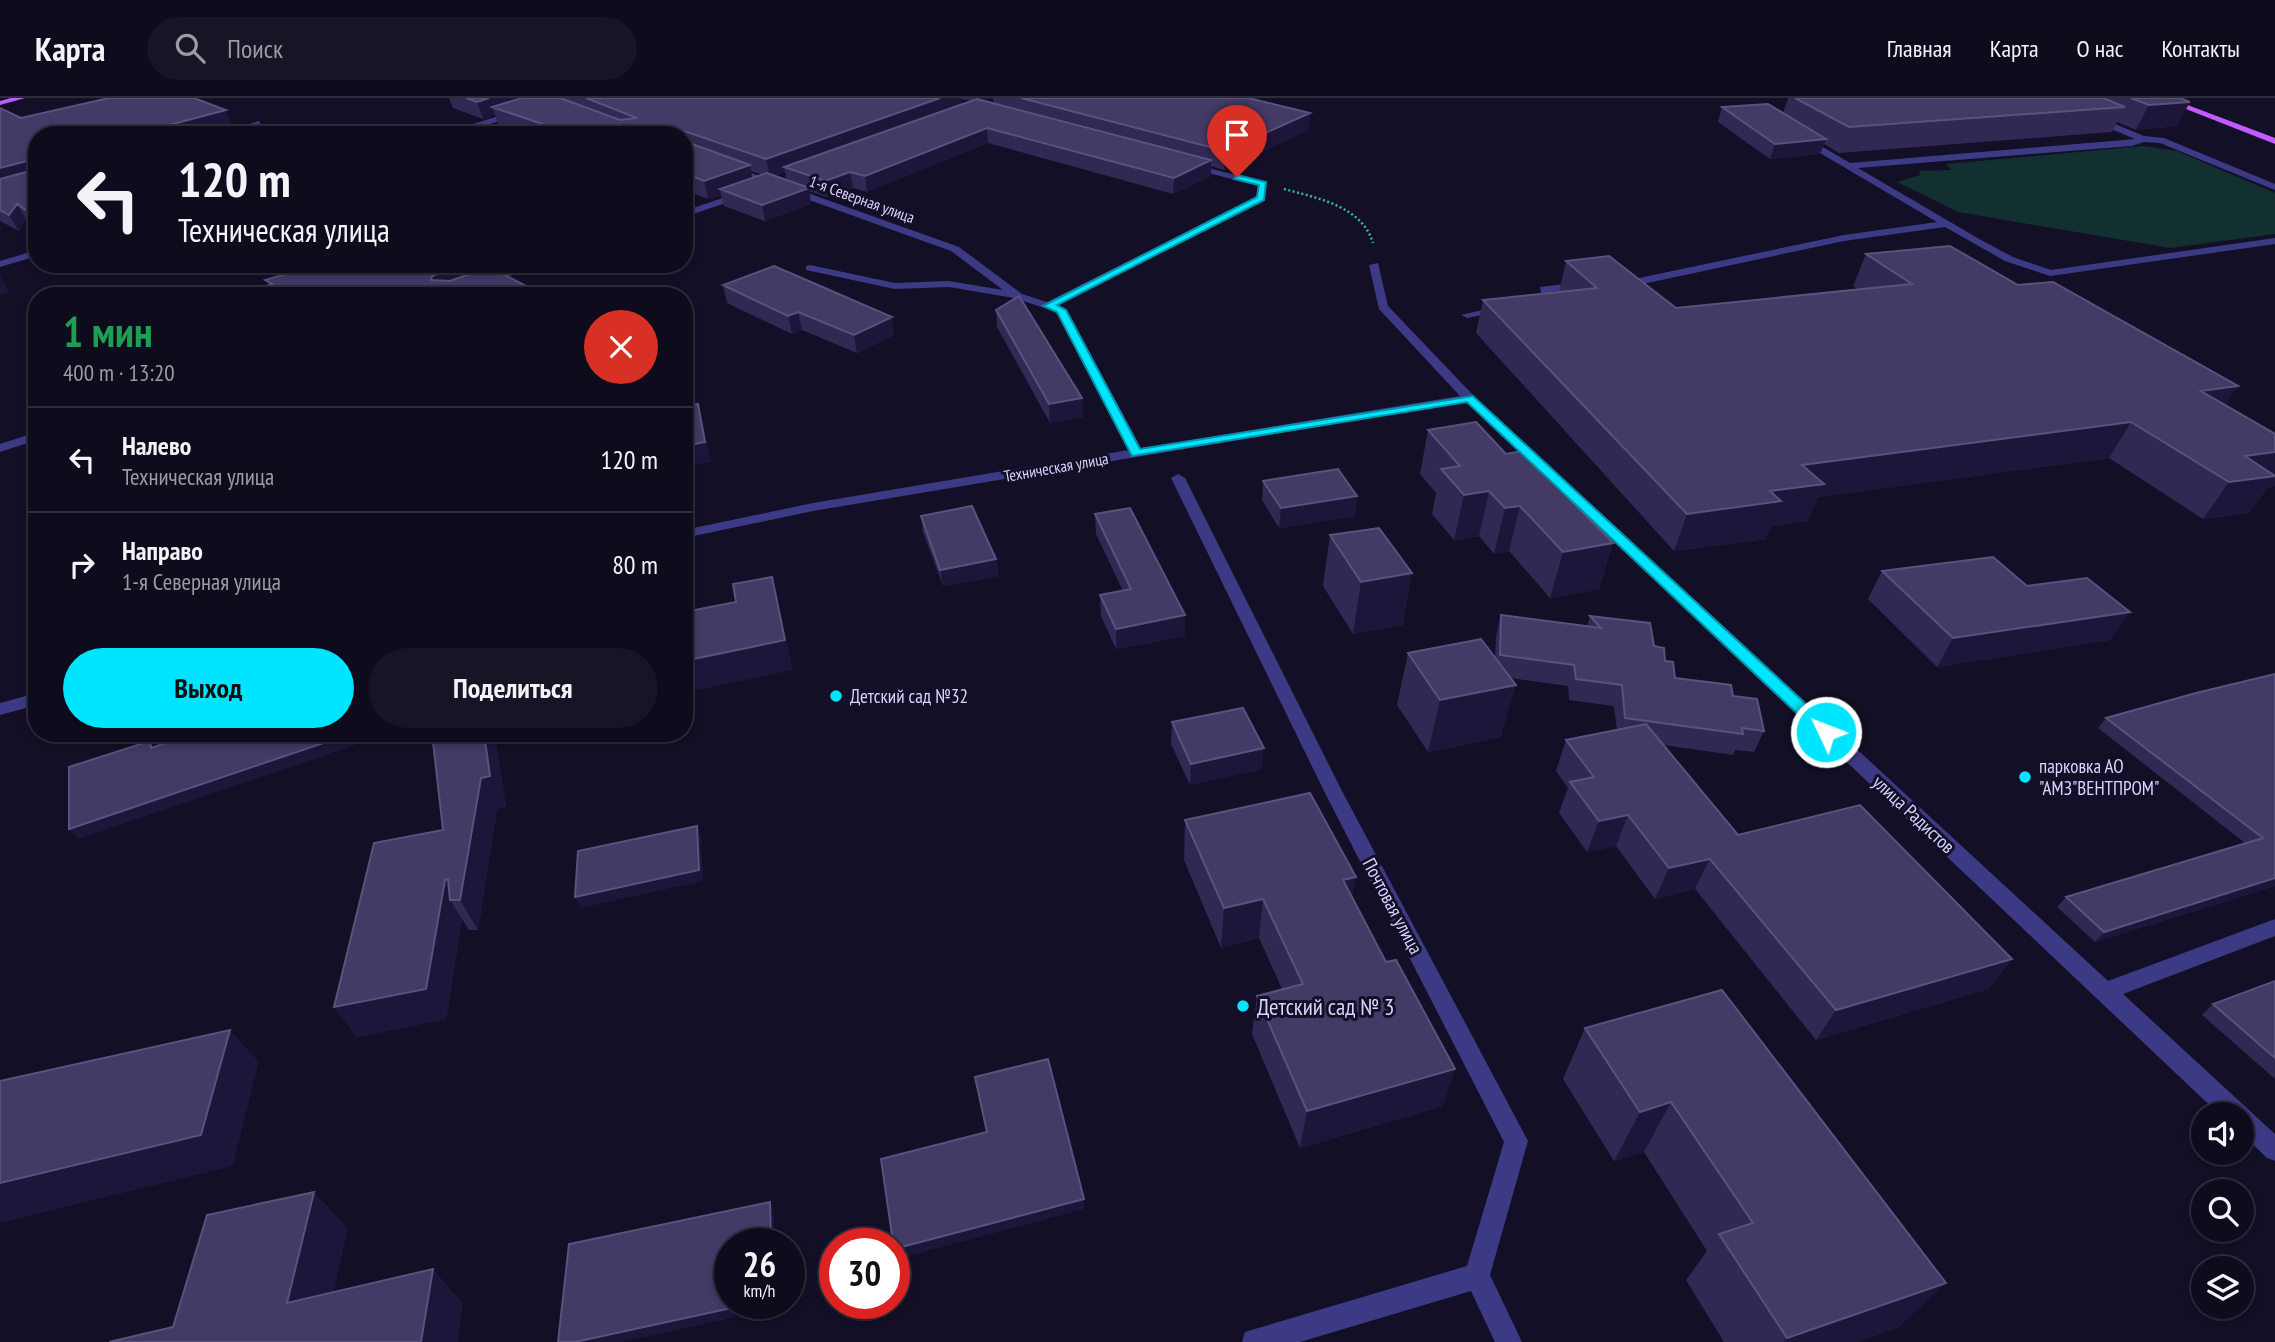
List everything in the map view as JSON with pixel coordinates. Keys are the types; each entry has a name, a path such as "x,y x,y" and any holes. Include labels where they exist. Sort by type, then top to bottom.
{"main road":[{"path":"0,103 21,98"},
{"path":"2162,98 2275,141"}],"street":[{"path":"474,126 522,112"},
{"path":"2078,112 2143,139 2161,140 2275,187"},
{"path":"252,126 259,124"},
{"path":"1792,132 2009,259 2050,273 2275,241"},
{"path":"1849,166 2132,143 2143,139"},
{"name":"1-я Северная улица","path":"693,155 955,249 1018,296"},
{"path":"1048,306 1261,198 1263,184 1185,164"},
{"path":"693,211 785,179"},
{"path":"1606,282 1633,283 1844,239 1947,224"},
{"path":"0,264 28,256"},
{"name":"улица Радистов","path":"1374,265 1383,307 1469,398 2223,1102"},
{"name":"1-я Северная улица","path":"810,268 895,286 949,284 1018,296 1061,310 1137,453"},
{"path":"472,287 511,273"},
{"path":"1467,315 1548,300 1544,289 1593,284"},
{"name":"Техническая улица","path":"693,532 813,508 1469,398"},
{"path":"0,448 28,439"},
{"name":"Почтовая улица","path":"1178,478 1333,791 1516,1141 1477,1276"},
{"path":"0,709 28,701"},
{"path":"2104,992 2275,927"},
{"path":"2254,1130 2275,1150"},
{"path":"1255,1342 1477,1276 1509,1342"}],"path":[{"path":"1263,184 1308,195 1355,214 1372,235 1374,265"}],"green space":[{"path":"2143,146 2177,151 2275,193 2275,234 2170,248 1958,212 1897,182 1920,175 1919,171 1952,170 1946,164"}],"building":[{"path":"109,98 194,98 226,110 165,126 28,126 28,162 0,168 0,108 21,118"},
{"path":"466,98 489,98 477,102"},
{"path":"522,98 560,98 620,120 637,118 586,98 940,98 766,159 693,134 693,126 548,126 492,107"},
{"path":"1021,98 1248,98 1310,113 1225,151"},
{"path":"1795,98 2103,98 2125,107 1849,127"},
{"path":"2131,98 2180,98 2190,102 2149,105"},
{"path":"977,99 1211,160 1174,178 987,128 865,176 850,172 825,181 784,167"},
{"path":"1768,104 1826,139 1775,144 1722,107"},
{"path":"693,144 750,165 704,181 693,177"},
{"path":"28,172 28,212 17,204 9,215 0,210 0,179"},
{"path":"767,173 809,188 762,205 720,189"},
{"path":"1950,246 2018,285 2053,282 2238,386 2201,391 2275,434 2275,452 2245,456 2275,476 2229,482 2131,422 1802,465 1824,484 1770,491 1781,501 1687,514 1483,300 1597,288 1566,261 1609,256 1676,308 1912,284 1866,254"},
{"path":"774,266 892,317 854,335 798,312 788,316 723,285"},
{"path":"289,273 440,273 432,276 431,280 450,281 472,273 501,273 528,287 263,287 272,284 265,280"},
{"path":"1019,296 1082,398 1049,404 996,310"},
{"path":"698,404 705,442 693,444 693,405"},
{"path":"1476,422 1506,454 1522,451 1613,543 1563,552 1520,506 1505,508 1489,491 1464,495 1441,469 1460,466 1428,430"},
{"path":"1338,469 1357,496 1281,508 1263,481"},
{"path":"972,506 996,559 940,570 921,516"},
{"path":"1130,508 1185,615 1116,629 1100,595 1131,589 1095,514"},
{"path":"1379,528 1412,573 1361,582 1330,535"},
{"path":"1993,557 2027,586 2087,578 2130,612 1953,638 1882,571"},
{"path":"772,577 785,640 693,659 693,610 736,602 733,584"},
{"path":"1501,615 1601,628 1590,616 1650,623 1654,646 1664,648 1665,661 1673,662 1675,678 1731,685 1733,696 1757,699 1764,731 1742,728 1743,734 1625,718 1622,685 1576,679 1574,665 1500,655"},
{"path":"1481,639 1516,685 1440,700 1408,653"},
{"path":"2275,674 2275,878 2104,932 2066,897 2263,838 2106,718"},
{"path":"1243,708 1264,748 1191,764 1172,722"},
{"path":"1646,724 1738,835 1860,805 2012,959 1836,1010 1710,859 1669,868 1628,815 1599,821 1570,782 1594,777 1566,740"},
{"path":"147,742 150,742 151,748 169,742 326,742 69,829 69,767"},
{"path":"433,742 485,742 490,776 481,778 460,900 450,900 448,879 445,880 426,989 334,1007 374,843 443,830"},
{"name":"Детский сад № 3","path":"1310,793 1356,877 1343,880 1386,962 1396,960 1455,1069 1307,1111 1257,996 1303,984 1263,899 1224,908 1185,820"},
{"path":"697,826 699,870 575,897 578,851"},
{"path":"2275,981 2275,1058 2213,1004"},
{"path":"1722,990 1946,1283 1787,1338 1719,1234 1753,1223 1671,1102 1640,1112 1585,1028"},
{"path":"230,1030 201,1135 0,1183 0,1081"},
{"path":"1048,1059 1084,1199 910,1245 910,1228 891,1228 881,1159 987,1132 975,1077"},
{"path":"314,1192 287,1303 433,1269 421,1342 109,1342 173,1327 207,1215"},
{"path":"770,1202 771,1228 714,1228 714,1312 575,1342 558,1342 569,1244"}],"place":[{"name":"Детский сад №32","path":"836,696"},
{"name":"парковка АО \"АМЗ\"ВЕНТПРОМ\"","path":"2025,777"},
{"name":"Детский сад № 3","path":"1243,1006"}],"route":[{"path":"1237,177 1263,184 1261,198 1048,306 1061,310 1137,453 1469,398 1826,732"}]}
